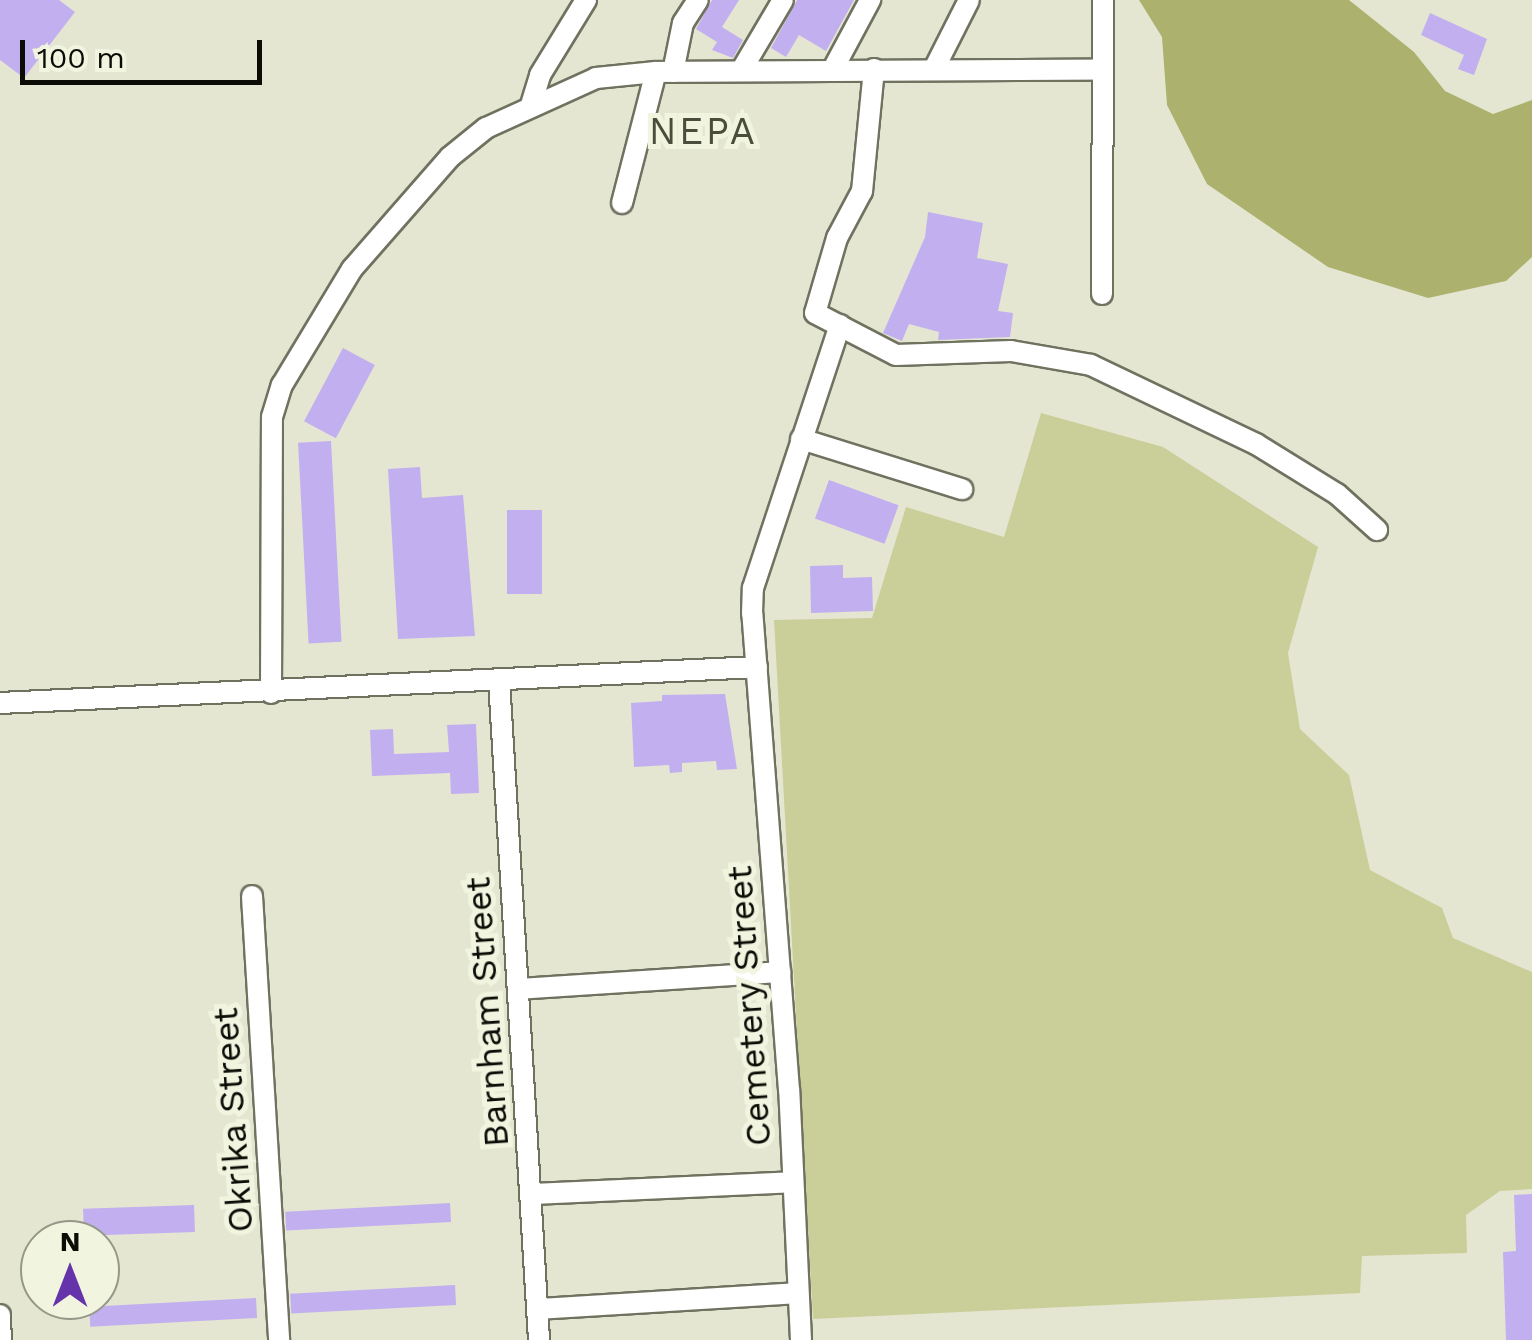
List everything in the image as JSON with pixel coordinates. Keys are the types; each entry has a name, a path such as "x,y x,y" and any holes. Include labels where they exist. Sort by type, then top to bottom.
{"street":[{"path":"622,203 683,23 698,0"},
{"path":"741,71 784,0"},
{"path":"832,71 870,0"},
{"path":"934,69 969,0"},
{"path":"1102,294 1104,0"},
{"path":"531,105 540,75 590,1"},
{"path":"874,69 862,190 812,307 896,356 1012,351 1091,365 1256,444 1336,494 1376,530"},
{"path":"272,693 272,417 282,385 352,269 450,157 486,128 596,78 665,72 1101,70"},
{"name":"Cemetery Street","path":"801,1340 754,588 840,325"},
{"path":"801,440 962,489"},
{"path":"0,703 756,667"},
{"name":"Barnham Street","path":"498,680 539,1340"},
{"name":"Okrika Street","path":"252,896 279,1340"},
{"path":"518,989 780,972"},
{"path":"532,1194 793,1182"},
{"path":"538,1308 798,1293"},
{"path":"0,1315 1,1338"}],"shaded area":[{"path":"1139,0 1349,0 1414,52 1445,91 1493,114 1532,100 1532,257 1506,281 1428,298 1328,267 1207,184 1167,105 1162,37"},
{"path":"1041,413 1163,447 1318,547 1288,653 1300,729 1349,775 1370,870 1442,908 1453,938 1532,972 1532,1189 1500,1191 1466,1215 1467,1253 1362,1256 1360,1293 813,1319 774,620 872,618 906,507 1004,537"}],"building":[{"path":"0,0 59,0 75,12 24,78 0,60"},
{"path":"712,0 739,0 722,27 743,40 733,58 712,50 717,42 696,29"},
{"path":"797,0 854,0 826,51 799,35 786,57 771,48"},
{"path":"1430,13 1487,39 1474,75 1458,69 1464,55 1421,35"},
{"path":"928,212 983,223 977,258 1008,264 998,311 1013,313 1010,337 938,340 939,332 909,324 902,341 883,333 925,237"},
{"path":"343,348 375,365 336,438 304,421"},
{"path":"331,441 342,642 309,643 298,443"},
{"path":"420,467 422,498 463,495 475,636 398,639 388,469"},
{"path":"829,480 899,505 885,544 815,519"},
{"path":"507,510 542,510 542,594 507,594"},
{"path":"843,565 843,578 872,577 873,611 811,613 810,566"},
{"path":"725,694 737,769 717,770 716,761 682,763 682,772 670,773 669,765 634,767 631,703 662,701 662,695"},
{"path":"476,724 479,793 451,794 450,773 372,776 370,730 393,729 394,754 449,752 447,725"},
{"path":"1532,1194 1532,1340 1506,1340 1503,1252 1516,1251 1514,1195"},
{"path":"450,1203 451,1222 286,1231 285,1212"},
{"path":"194,1205 195,1232 120,1235 120,1220 83,1220 83,1209"},
{"path":"455,1285 456,1305 291,1314 290,1294"},
{"path":"256,1298 257,1318 90,1327 90,1320 120,1320 120,1305"}],"district":[{"name":"NEPA","path":"703,132"}]}
